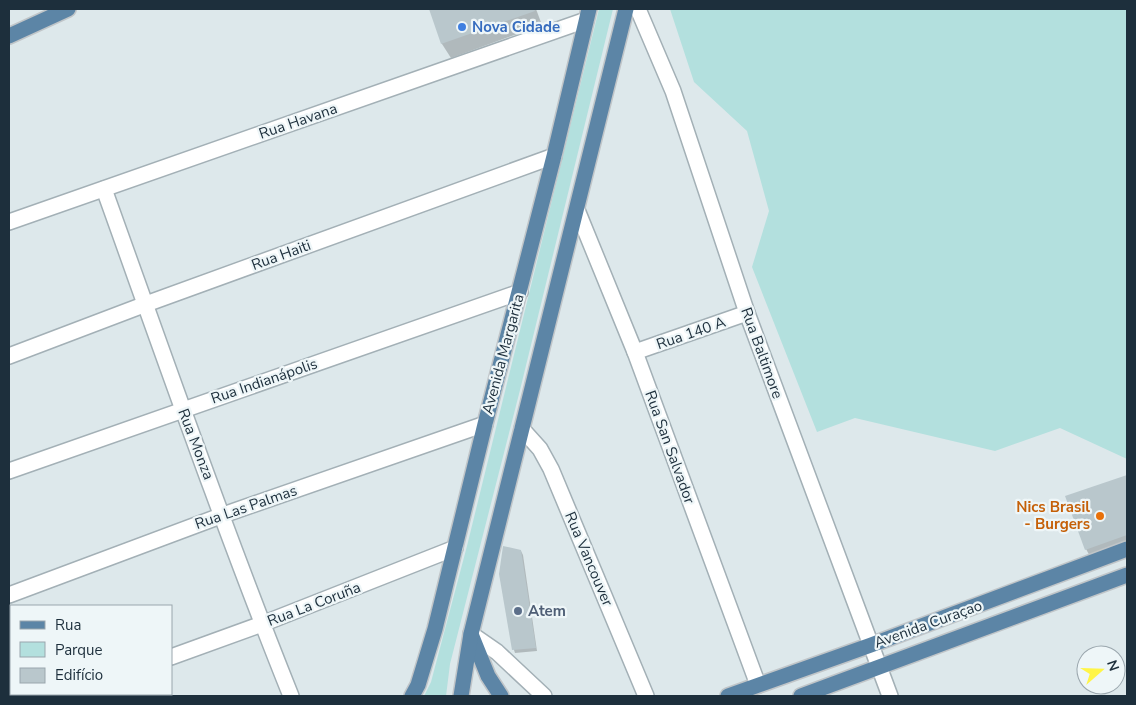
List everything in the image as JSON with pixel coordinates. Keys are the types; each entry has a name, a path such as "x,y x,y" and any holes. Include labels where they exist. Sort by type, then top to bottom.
{"main road":[{"path":"9,36 68,9"},
{"path":"461,696 471,634 626,9"},
{"name":"Avenida Margarita","path":"412,696 418,685 435,629 588,14"},
{"name":"Avenida Curaçao","path":"728,696 1127,550"},
{"name":"Avenida Curaçao","path":"801,696 1127,575"},
{"path":"471,634 488,676 501,696"}],"street":[{"name":"Rua Baltimore","path":"638,9 673,90 747,313 890,696"},
{"name":"Rua Havana","path":"9,222 588,14"},
{"name":"Rua Haiti","path":"9,356 146,304 554,156"},
{"name":"Rua Monza","path":"104,189 182,409 262,624 291,696"},
{"name":"Rua San Salvador","path":"577,210 635,352 758,685"},
{"name":"Rua Indianápolis","path":"9,471 520,292"},
{"name":"Rua 140 A","path":"635,352 747,313"},
{"name":"Rua Las Palmas","path":"9,595 223,515 485,424"},
{"name":"Rua Vancouver","path":"522,428 540,449 551,469 646,696"},
{"name":"Rua La Coruña","path":"172,657 262,624 455,548"},
{"path":"471,634 496,652 544,696"}],"green space":[{"path":"599,9 613,9 520,390 450,664 446,696 424,696 431,682 467,546"},
{"path":"670,9 1127,9 1127,459 1060,428 995,451 855,418 817,432 752,267 769,211 747,131 694,82"}],"building":[{"name":"Nova Cidade","path":"429,9 534,9 535,11 441,44"},
{"name":"Nics Brasil - Burgers","path":"1127,475 1127,535 1085,550 1065,496"},
{"name":"Atem","path":"503,546 521,550 536,648 512,650 499,574"}],"place":[{"name":"Nova Cidade","path":"462,27"},
{"name":"Nics Brasil - Burgers","path":"1100,516"},
{"name":"Atem","path":"518,611"}]}
